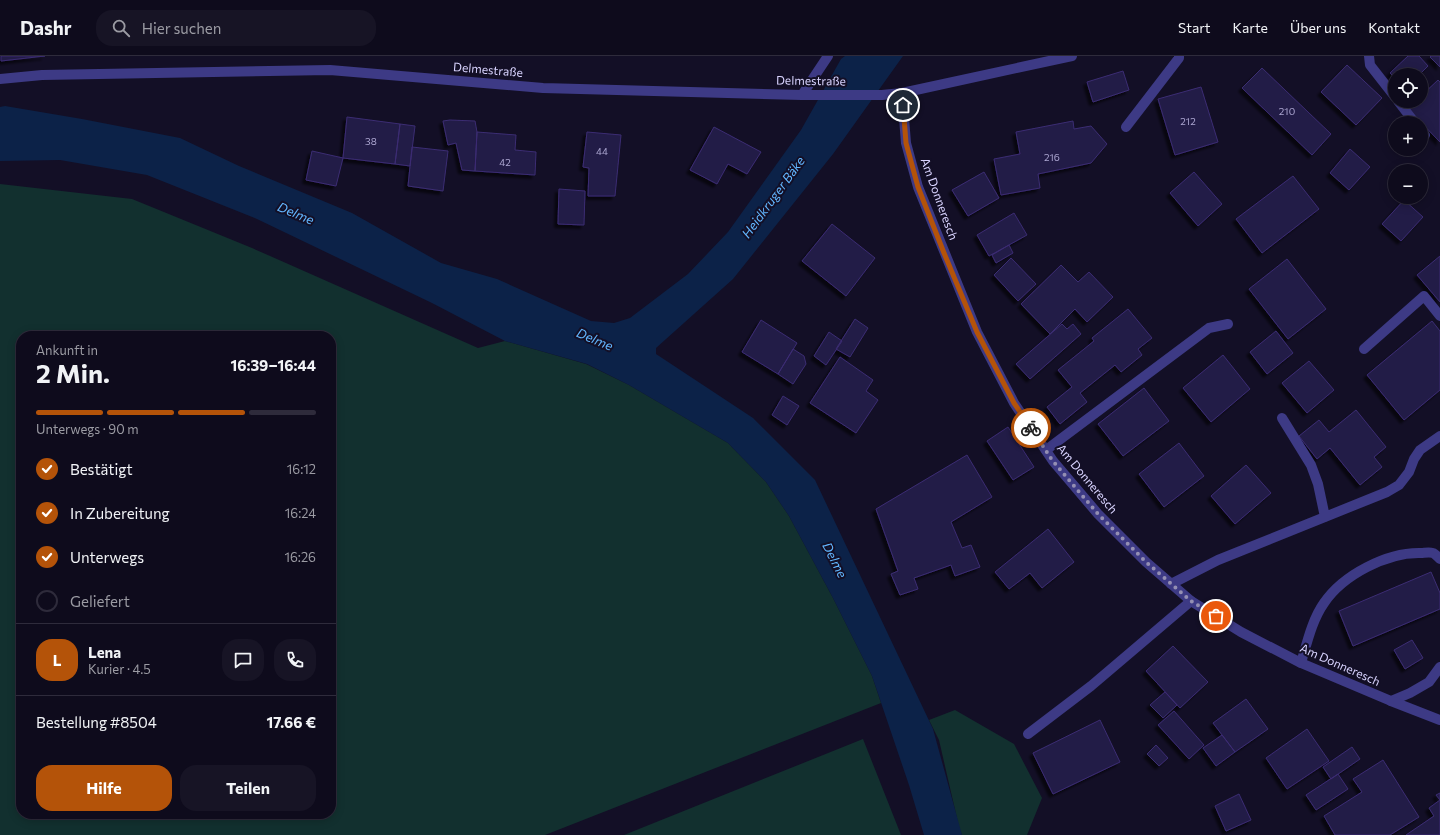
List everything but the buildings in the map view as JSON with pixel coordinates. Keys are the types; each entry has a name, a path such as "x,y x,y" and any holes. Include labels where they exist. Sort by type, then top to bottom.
{"street":[{"path":"802,95 828,56"},
{"name":"Delmestraße","path":"0,79 42,75 330,70 543,88 802,95 882,95 902,93 1072,56"},
{"path":"1126,127 1179,56"},
{"path":"1369,56 1370,65 1388,88"},
{"name":"Am Donneresch","path":"902,93 906,143 918,187 977,332 1014,403 1052,460 1098,514 1146,562 1191,601 1241,632 1301,663 1440,720"},
{"path":"1403,108 1410,116"},
{"path":"1364,349 1424,296 1440,316"},
{"path":"1046,450 1209,328 1228,324"},
{"path":"1282,418 1310,465 1318,484 1325,517"},
{"path":"1171,584 1218,560 1387,492 1399,485 1409,472 1414,459 1420,450 1440,436"},
{"path":"1301,663 1311,630 1324,603 1345,580 1368,566 1392,556 1412,553 1433,553 1440,559"},
{"path":"1028,734 1092,686 1191,601"},
{"path":"1391,701 1410,693 1429,682 1440,667"}],"green space":[{"path":"0,184 132,199 252,248 478,348 505,341 586,364 629,385 728,443 766,482 789,516 833,598 872,676 881,703 545,835 0,835"},
{"path":"955,710 1014,744 1042,798 1027,835 962,835 939,740 929,720"},
{"path":"863,739 901,835 624,835"}],"water":[{"path":"845,56 903,56 833,154 733,279 656,348 656,354 753,418 815,480 933,729 962,835 924,835 909,785 872,676 833,598 789,516 766,482 728,443 629,385 587,364 505,341 432,303 257,219 147,175 60,160 0,161 0,107 5,106 180,138 239,166 352,213 441,263 497,279 591,321 614,323 630,318 688,274 728,232 801,130 841,59"}],"way so far":[{"path":"1031,428 1052,460 1098,514 1146,562 1191,601 1216,616"}],"route":[{"path":"903,105 906,143 918,187 944,253 977,332 1014,403 1031,428"}],"water label":[{"name":"Heidkruger Bäke","path":"773,197"},
{"name":"Delme","path":"296,213"},
{"name":"Delme","path":"595,339"},
{"name":"Delme","path":"835,560"}]}
